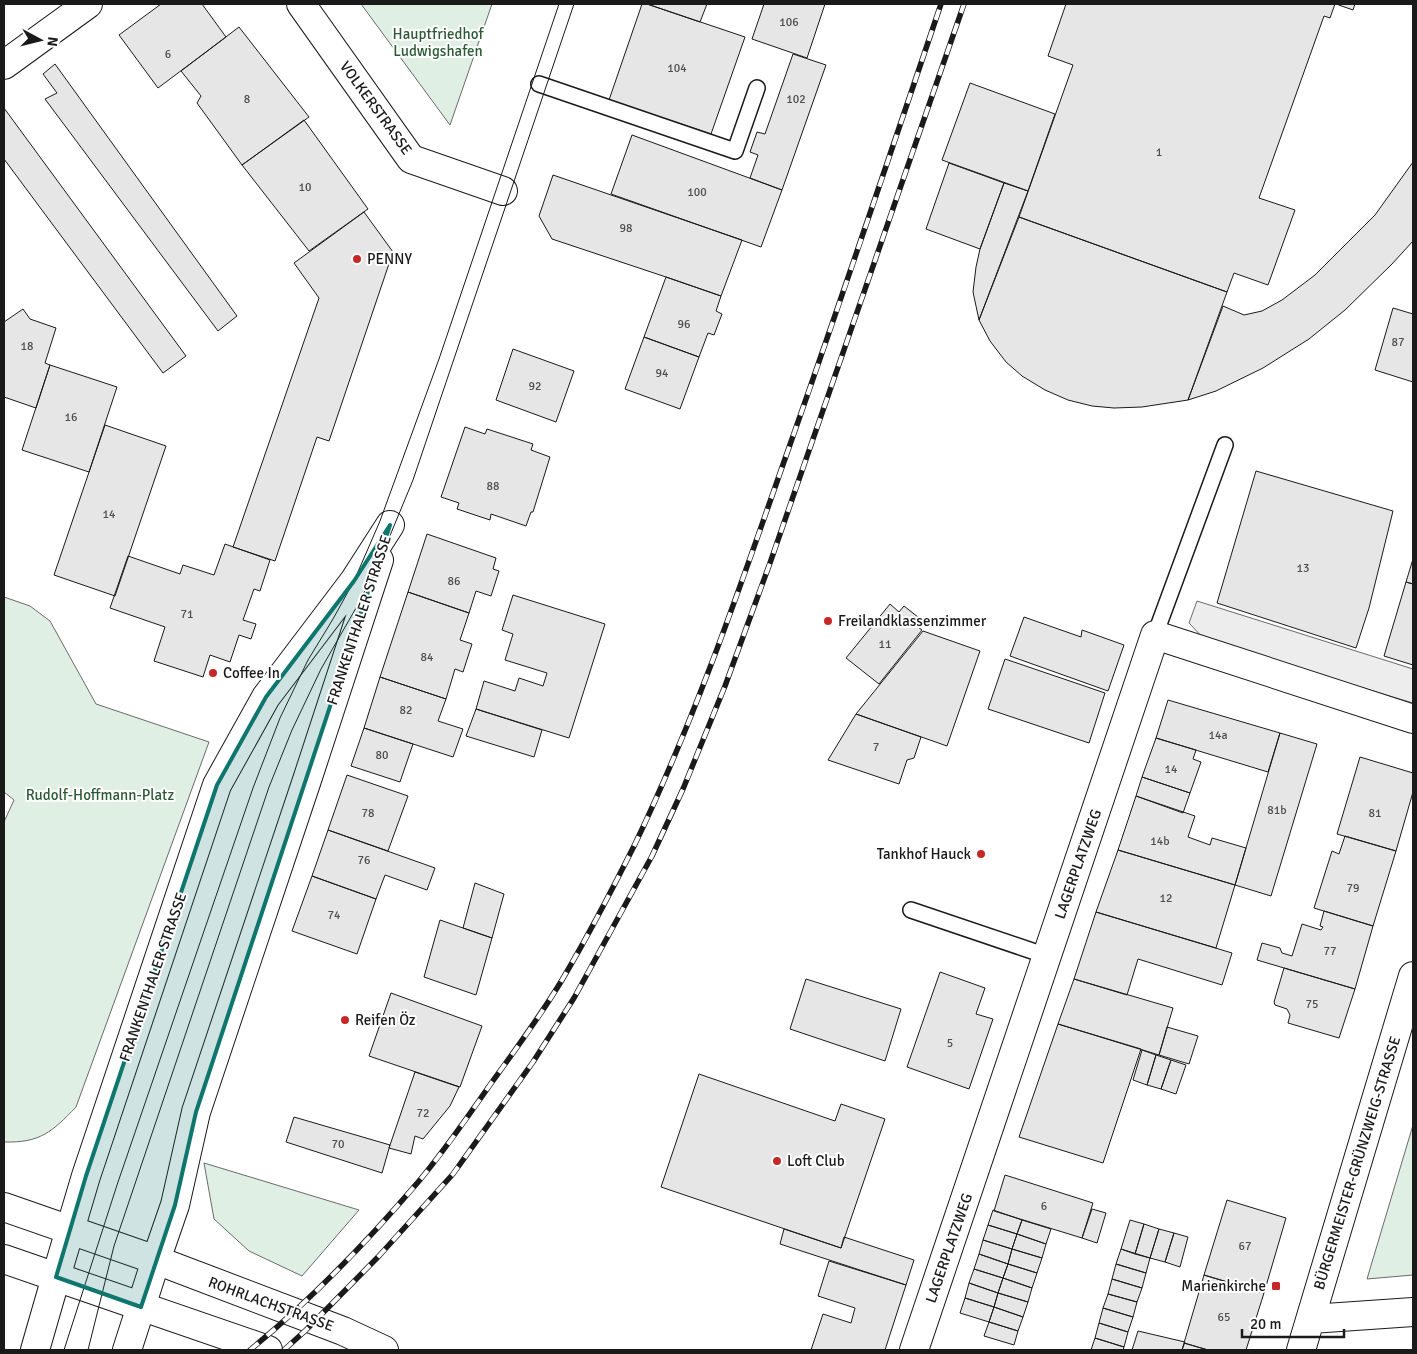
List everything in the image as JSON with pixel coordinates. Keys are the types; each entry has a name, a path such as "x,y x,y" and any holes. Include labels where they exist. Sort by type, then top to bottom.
{"street":[{"path":"4,64 88,4"},
{"name":"VOLKERSTRASSE","path":"301,4 411,159 503,191"},
{"name":"FRANKENTHALER STRASSE","path":"35,1350 69,1230 218,785 266,697 354,582 390,525 304,790 196,1112 175,1205 127,1350"},
{"path":"1155,635 1413,720"},
{"name":"LAGERPLATZWEG","path":"914,1350 1155,635"},
{"name":"BÜRGERMEISTER-GRÜNZWEIG-STRASSE","path":"1302,1350 1413,976"},
{"name":"ROHRLACHSTRASSE","path":"4,1207 156,1260 343,1331 384,1350"},
{"path":"4,1259 268,1350"},
{"path":"1311,1319 1413,1312"}],"lane":[{"path":"539,84 735,151 757,88"},
{"path":"1155,635 1225,445"},
{"path":"910,910 1047,956"}],"highlighted area":[{"path":"390,525 196,1112 175,1205 141,1307 56,1277 86,1176 217,785 266,697 354,581"}],"green space":[{"name":"Hauptfriedhof Ludwigshafen","path":"361,4 492,4 450,125"},
{"name":"Rudolf-Hoffmann-Platz","path":"4,597 30,606 50,621 96,704 209,742 76,1107 60,1123 44,1134 36,1138 16,1142 4,1142 4,822 14,800 4,792"},
{"path":"1413,1125 1413,1275 1367,1279"},
{"path":"204,1163 359,1210 302,1276 249,1251 214,1219"}],"shaded area":[{"path":"1197,601 1413,669 1413,703 1205,640 1189,623"}],"building":[{"path":"161,4 202,4 226,37 158,88 119,35"},
{"path":"642,4 647,4 745,37 711,134 609,100"},
{"path":"647,4 707,4 700,22"},
{"path":"764,4 825,4 807,58 752,39"},
{"path":"1066,4 1335,4 1330,18 1324,16 1259,198 1295,210 1268,285 1234,273 1227,292 1019,217 1073,65 1048,56"},
{"path":"1336,4 1355,4 1353,10"},
{"path":"239,27 309,117 242,165 197,103 201,96 181,71"},
{"path":"793,54 826,65 782,190 750,178 758,155 750,152 757,132 765,134"},
{"path":"55,64 237,316 218,331 45,99 57,93 43,74"},
{"path":"970,83 1055,114 1028,191 942,160"},
{"path":"4,108 186,356 163,373 4,159"},
{"path":"304,120 368,209 309,251 242,165"},
{"path":"632,135 782,190 761,247 611,194"},
{"path":"1413,162 1413,241 1392,264 1345,310 1309,339 1263,368 1216,391 1188,400 1223,306 1244,315 1262,311 1282,300 1315,275 1375,215"},
{"path":"949,163 1004,183 980,249 926,229"},
{"path":"553,175 742,240 721,296 552,239 539,216"},
{"path":"1004,183 1028,191 979,320 973,292 976,267 980,249"},
{"path":"364,212 393,252 329,441 317,437 275,561 233,547 319,298 294,263"},
{"path":"1019,217 1227,292 1188,400 1142,407 1114,408 1092,406 1068,400 1045,390 1022,376 1006,362 990,341 979,320"},
{"path":"666,277 721,296 716,311 722,314 714,335 708,333 699,357 644,337"},
{"path":"1393,308 1413,314 1413,382 1375,370"},
{"path":"23,309 30,319 56,328 45,363 50,365 36,408 4,397 4,322"},
{"path":"644,337 699,357 680,409 625,389"},
{"path":"513,349 574,371 556,422 496,400"},
{"path":"50,365 117,387 89,472 22,450"},
{"path":"105,425 166,446 115,596 54,575"},
{"path":"465,427 485,434 487,429 533,444 531,450 550,457 533,512 531,512 526,526 491,514 490,520 457,509 459,503 441,497"},
{"path":"1256,471 1393,511 1369,608 1356,648 1217,603"},
{"path":"427,534 496,558 493,569 499,571 491,596 476,591 469,613 408,592"},
{"path":"225,544 270,560 260,591 254,589 243,620 256,624 251,639 239,635 230,662 210,655 203,677 154,661 165,627 110,608 128,556 180,574 183,565 214,575"},
{"path":"1413,559 1413,584 1406,582"},
{"path":"1406,582 1413,584 1413,665 1384,656"},
{"path":"408,592 469,613 460,640 472,644 463,672 455,669 446,699 380,677"},
{"path":"513,595 605,624 569,738 476,709 484,681 515,691 519,678 543,686 547,673 505,660 513,634 502,630"},
{"path":"890,604 899,612 904,606 918,617 913,623 922,630 879,684 846,658"},
{"path":"1024,617 1081,637 1082,630 1124,645 1108,691 1010,656"},
{"path":"923,631 980,651 947,746 856,714"},
{"path":"1005,659 1105,693 1089,743 988,709"},
{"path":"380,677 446,699 438,721 463,729 453,757 364,728"},
{"path":"1168,700 1280,733 1268,772 1156,738"},
{"path":"476,709 542,730 534,757 466,736"},
{"path":"856,714 921,737 914,758 907,760 899,784 828,760"},
{"path":"364,728 413,744 400,782 351,766"},
{"path":"1280,733 1317,744 1271,896 1235,885"},
{"path":"1156,738 1196,750 1193,759 1201,762 1190,793 1142,777"},
{"path":"1360,757 1413,773 1413,792 1396,851 1337,834"},
{"path":"347,775 408,796 388,851 328,830"},
{"path":"1142,777 1190,793 1183,813 1136,796"},
{"path":"1136,796 1195,816 1188,837 1210,845 1212,838 1246,848 1235,885 1118,850"},
{"path":"328,830 435,868 427,890 385,875 376,899 312,876"},
{"path":"1345,836 1396,851 1373,926 1314,908 1332,851 1339,854"},
{"path":"1118,850 1235,885 1216,948 1096,912"},
{"path":"312,876 376,899 357,954 292,931"},
{"path":"475,883 504,894 492,938 463,928"},
{"path":"1324,911 1373,926 1355,989 1257,960 1262,943 1280,948 1282,953 1292,956 1302,924 1321,930 1323,927 1320,926"},
{"path":"1096,912 1232,953 1222,985 1138,959 1127,995 1074,979"},
{"path":"440,920 492,938 476,995 424,977"},
{"path":"1284,968 1355,989 1339,1038 1288,1023 1290,1015 1287,1009 1275,1005 1274,1002"},
{"path":"940,972 985,988 976,1014 993,1019 969,1089 907,1067"},
{"path":"806,979 901,1009 885,1061 790,1029"},
{"path":"1074,979 1173,1008 1159,1055 1058,1024"},
{"path":"391,993 482,1026 460,1087 369,1056"},
{"path":"1058,1024 1141,1049 1103,1163 1019,1137"},
{"path":"1167,1027 1198,1036 1189,1064 1159,1055"},
{"path":"1142,1050 1156,1055 1147,1085 1133,1080"},
{"path":"1156,1055 1171,1060 1161,1089 1147,1085"},
{"path":"1171,1060 1186,1065 1176,1094 1161,1089"},
{"path":"415,1072 459,1087 450,1106 423,1139 415,1136 411,1154 389,1148"},
{"path":"699,1074 835,1121 841,1104 885,1119 841,1248 661,1187"},
{"path":"294,1117 390,1145 382,1173 286,1142"},
{"path":"1005,1175 1093,1203 1082,1238 994,1211"},
{"path":"1227,1200 1286,1218 1264,1293 1204,1275"},
{"path":"1092,1209 1106,1213 1097,1243 1082,1238"},
{"path":"993,1210 1022,1220 1017,1234 988,1225"},
{"path":"1022,1220 1051,1229 1046,1244 1017,1234"},
{"path":"1130,1220 1144,1224 1135,1254 1121,1249"},
{"path":"1144,1224 1159,1229 1150,1258 1135,1254"},
{"path":"988,1225 1017,1234 1012,1249 983,1240"},
{"path":"784,1229 841,1248 844,1237 914,1260 906,1285 780,1244"},
{"path":"1159,1229 1174,1233 1165,1262 1150,1258"},
{"path":"1174,1233 1188,1237 1180,1267 1165,1262"},
{"path":"1017,1234 1046,1244 1042,1258 1012,1249"},
{"path":"983,1240 1012,1249 1008,1264 979,1254"},
{"path":"1012,1249 1042,1258 1037,1273 1008,1264"},
{"path":"1121,1249 1150,1258 1146,1273 1116,1264"},
{"path":"979,1254 1008,1264 1003,1278 974,1269"},
{"path":"829,1261 906,1285 885,1350 811,1350 823,1314 851,1323 855,1308 818,1296"},
{"path":"1008,1264 1037,1273 1032,1288 1003,1278"},
{"path":"1116,1264 1146,1273 1142,1288 1112,1279"},
{"path":"974,1269 1003,1278 998,1293 969,1283"},
{"path":"1204,1275 1264,1293 1246,1350 1208,1350 1184,1343"},
{"path":"1003,1278 1032,1288 1028,1302 998,1293"},
{"path":"1112,1279 1142,1288 1137,1302 1108,1294"},
{"path":"969,1283 998,1293 994,1307 965,1298"},
{"path":"998,1293 1028,1302 1023,1317 994,1307"},
{"path":"1108,1294 1137,1302 1133,1317 1103,1308"},
{"path":"965,1298 994,1307 989,1322 960,1313"},
{"path":"994,1307 1023,1317 1018,1331 989,1322"},
{"path":"1103,1308 1133,1317 1128,1332 1099,1323"},
{"path":"989,1322 1018,1331 1014,1345 984,1336"},
{"path":"1099,1323 1128,1332 1124,1347 1095,1338"},
{"path":"1138,1331 1185,1342 1182,1350 1132,1350"},
{"path":"1095,1338 1124,1347 1123,1350 1091,1350"},
{"path":"1184,1343 1208,1350 1182,1350"}],"tram line":[{"path":"64,1350 117,1185 253,788 280,718 308,660 354,581 380,521 439,359 559,4"},
{"path":"88,1350 114,1246 269,787 292,730 321,669 377,567 413,480 574,4"}],"railway":[{"path":"250,1350 295,1311 359,1248 438,1157 554,993 618,878 657,797 716,652 825,343 941,4"},
{"path":"284,1350 378,1257 453,1174 533,1062 574,998 652,856 683,789 725,686 770,563 964,4"}],"place":[{"name":"PENNY","path":"357,259"},
{"name":"Freilandklassenzimmer","path":"828,621"},
{"name":"Coffee In","path":"213,673"},
{"name":"Tankhof Hauck","path":"981,854"},
{"name":"Reifen Öz","path":"345,1020"},
{"name":"Loft Club","path":"777,1161"},
{"name":"Marienkirche","path":"1276,1286"}]}
